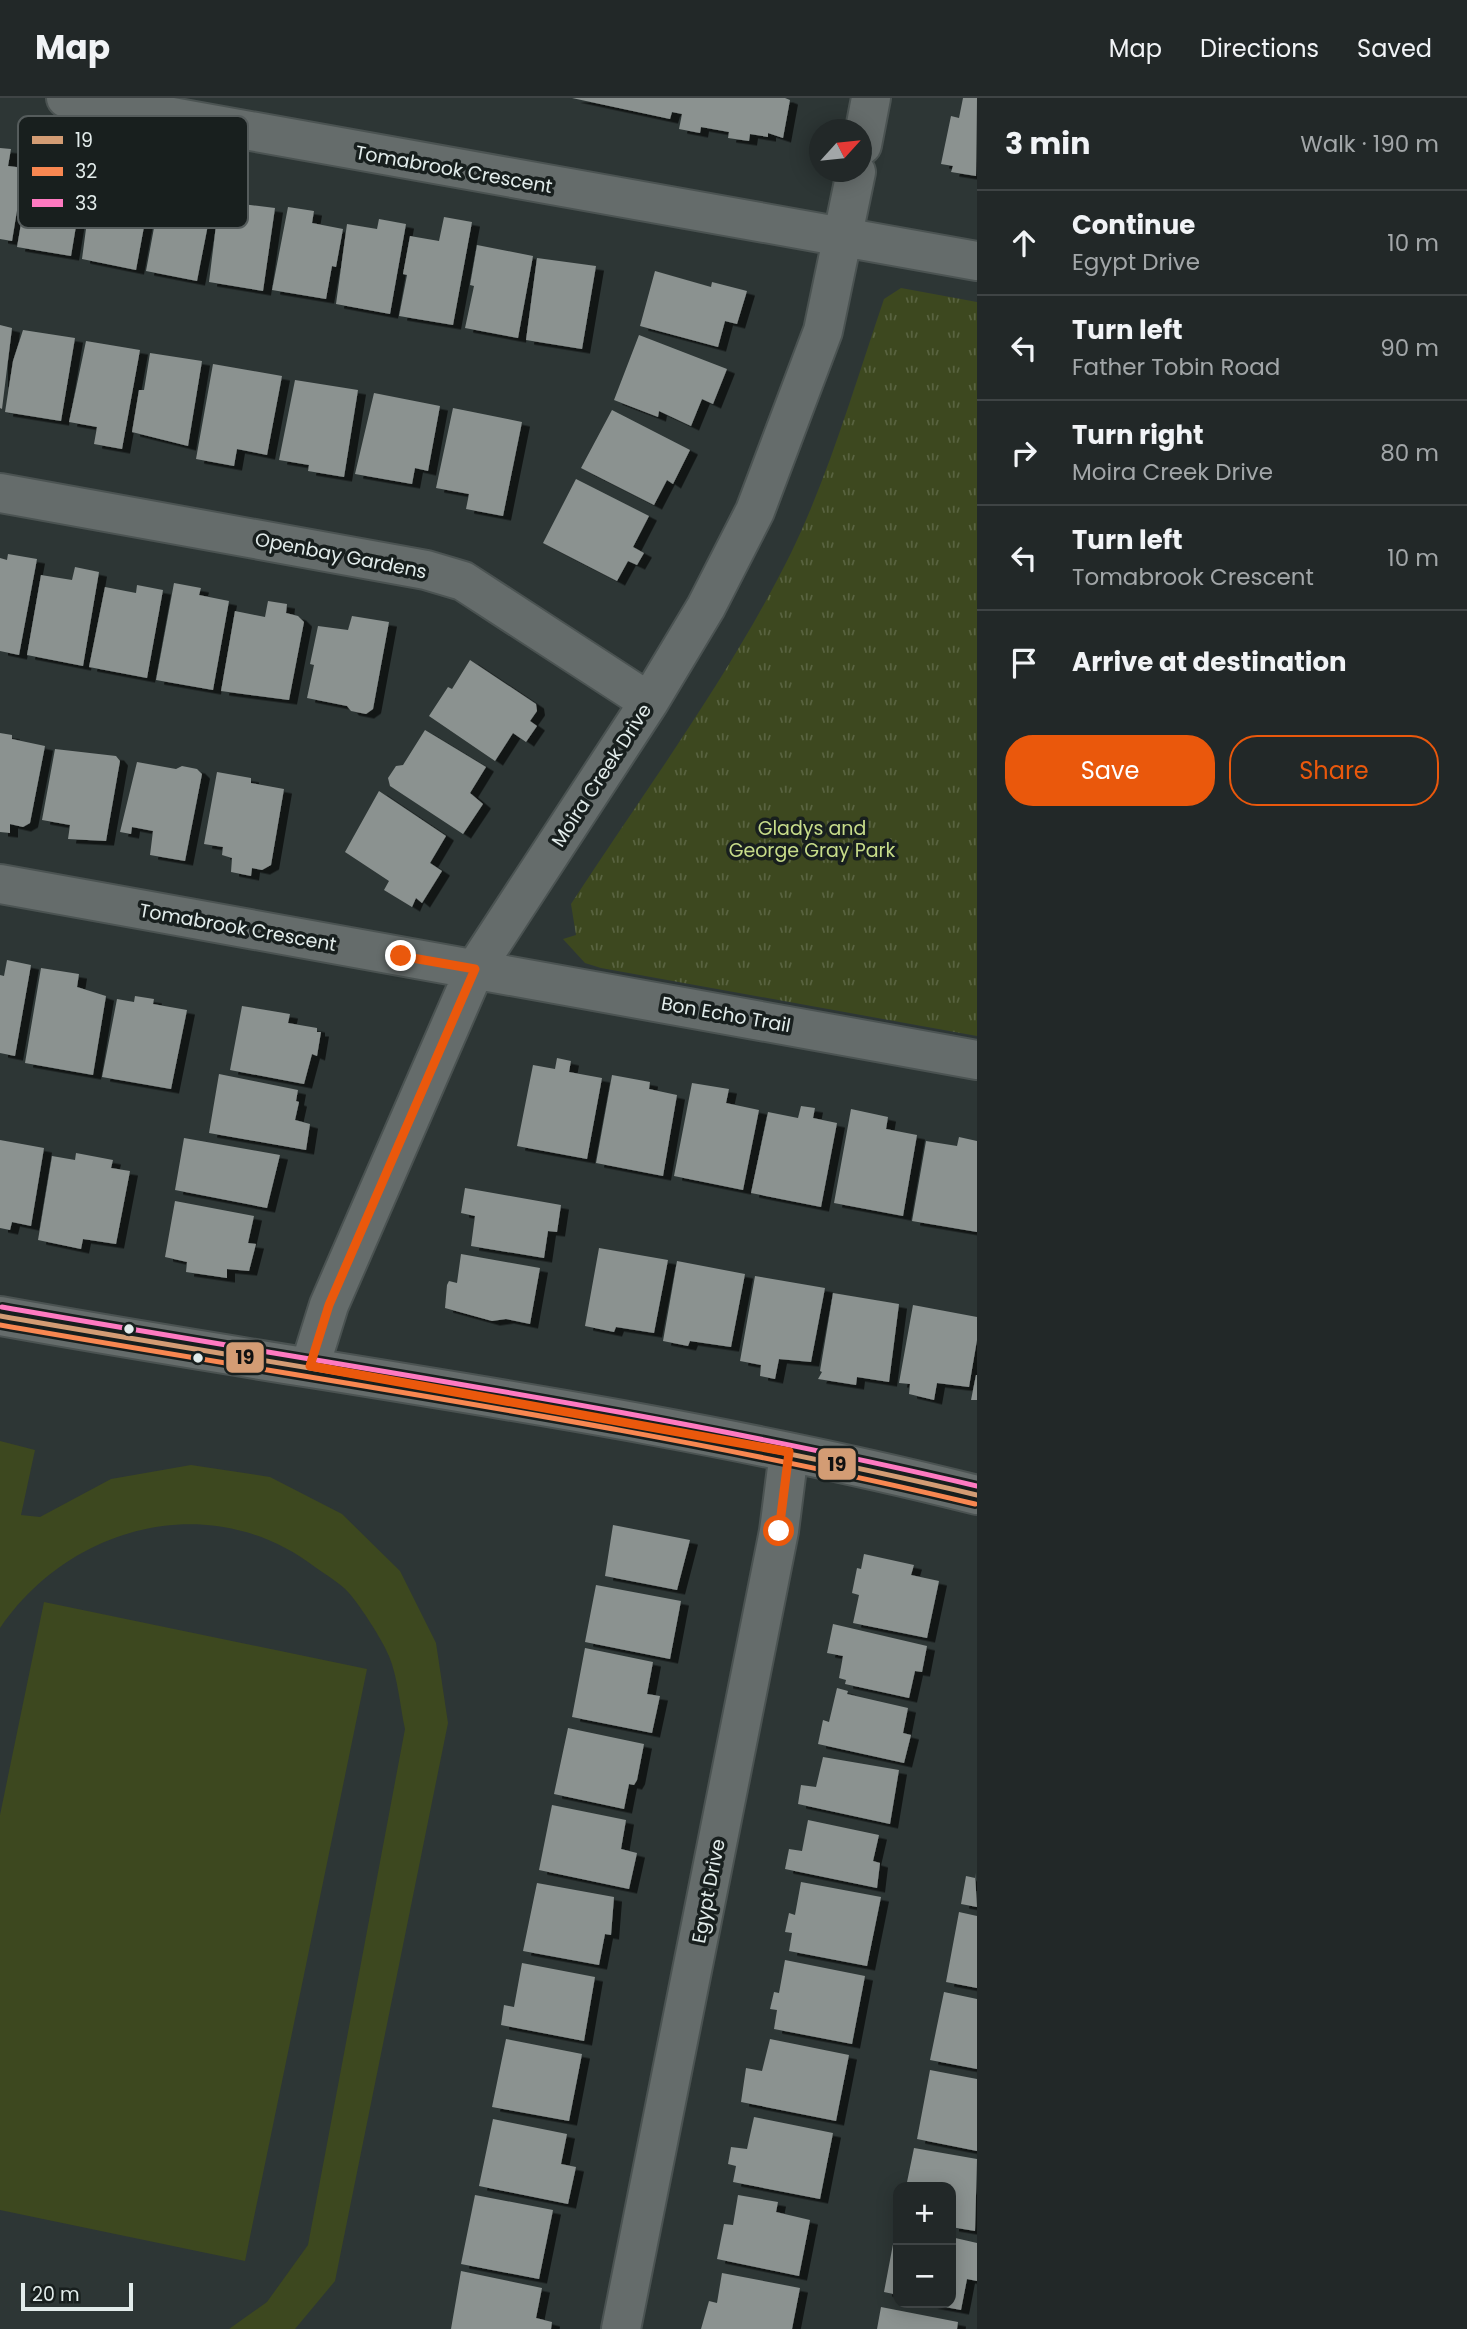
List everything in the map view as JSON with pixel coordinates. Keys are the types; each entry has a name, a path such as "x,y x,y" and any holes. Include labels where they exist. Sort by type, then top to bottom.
{"street":[{"name":"Tomabrook Crescent","path":"66,98 166,116"},
{"path":"867,119 871,98"},
{"name":"Tomabrook Crescent","path":"248,131 977,261"},
{"name":"Moira Creek Drive","path":"310,1366 329,1305 475,969 649,702 713,595 773,469 820,341 854,182"},
{"name":"Openbay Gardens","path":"0,493 426,570 463,581 649,702"},
{"name":"Tomabrook Crescent","path":"0,884 475,969"},
{"name":"Bon Echo Trail","path":"475,969 977,1060"},
{"path":"0,1317 310,1366 789,1452 977,1495"},
{"name":"Egypt Drive","path":"621,2329 779,1531 789,1452"}],"green space":[{"name":"Gladys and George Gray Park","path":"901,288 977,302 977,1036 601,968 585,963 563,939 576,935 571,904 714,688 791,553 830,459 884,299"},
{"path":"0,1441 35,1450 21,1515 40,1517 111,1479 191,1465 270,1477 342,1514 400,1571 436,1643 448,1723 335,2281 295,2329 229,2329 267,2302 308,2245 405,1729 392,1665 371,1623 359,1606 345,1589 328,1576 275,1543 232,1529 189,1524 146,1529 104,1542 65,1563 30,1592 0,1628"},
{"path":"44,1602 367,1669 245,2261 0,2210 0,1815"}],"building":[{"path":"572,98 790,100 783,138 768,133 768,137 750,134 749,141 728,138 729,132 701,127 700,133 679,129 682,114 672,112 670,119"},
{"path":"963,98 977,98 976,176 951,172 953,166 941,164 951,116 959,118"},
{"path":"0,148 11,149 8,166 18,167 18,204 12,241 0,239"},
{"path":"248,205 275,208 263,291 209,282 216,228 248,228"},
{"path":"288,207 314,211 312,223 343,229 336,267 332,266 326,299 272,290"},
{"path":"444,217 472,222 453,325 399,316 407,275 403,274 410,236 439,241"},
{"path":"379,219 406,224 390,314 336,304 347,224 377,229"},
{"path":"20,228 76,228 71,256 17,247"},
{"path":"86,228 144,228 136,270 82,259"},
{"path":"154,228 207,228 197,281 146,271"},
{"path":"477,245 533,256 518,338 465,328 474,286 470,285"},
{"path":"537,258 596,266 582,349 526,340"},
{"path":"655,271 711,287 712,282 747,291 737,324 725,321 718,347 640,326"},
{"path":"0,325 12,328 2,409 0,408"},
{"path":"23,330 75,338 61,421 5,412 13,361"},
{"path":"639,335 727,369 713,404 702,399 691,426 659,411 658,417 614,400"},
{"path":"86,341 140,350 122,449 94,444 97,427 69,422"},
{"path":"150,353 202,361 188,446 132,432 139,390 144,390"},
{"path":"213,364 282,376 267,455 237,449 234,466 196,459"},
{"path":"295,380 358,390 344,477 308,471 309,465 279,460"},
{"path":"374,393 440,406 428,471 415,468 412,484 355,474"},
{"path":"453,408 522,422 503,516 466,509 469,494 436,488"},
{"path":"612,410 690,450 673,484 667,480 654,505 581,468"},
{"path":"576,479 649,516 633,547 644,553 637,565 628,561 617,581 543,543"},
{"path":"8,554 37,559 19,655 0,651 0,558 7,560"},
{"path":"75,567 99,572 83,666 27,655 41,575 72,580"},
{"path":"174,583 201,588 199,595 229,601 213,690 156,680"},
{"path":"137,585 163,590 147,678 89,667 105,587 136,593"},
{"path":"268,601 287,604 286,613 298,616 304,622 289,700 221,691 235,611 265,617"},
{"path":"352,616 389,622 373,709 366,714 351,711 347,706 307,698 314,665 310,664 318,626 348,630"},
{"path":"470,660 536,704 537,711 530,721 537,726 526,742 513,733 495,761 429,716 448,687 452,689"},
{"path":"425,730 486,767 470,793 483,804 463,834 390,786 388,778 396,766 403,765"},
{"path":"0,733 12,735 12,739 45,746 30,823 23,827 10,824 10,833 0,832"},
{"path":"55,749 116,756 120,761 106,841 68,839 70,825 42,820"},
{"path":"137,762 176,769 182,766 197,769 202,774 185,861 150,855 153,831 132,827 131,834 120,832"},
{"path":"217,772 251,778 251,783 284,789 271,865 262,870 252,868 251,876 231,872 232,858 222,855 223,847 204,844"},
{"path":"379,791 446,836 430,863 442,871 422,903 416,898 412,907 384,890 389,881 345,852"},
{"path":"7,960 31,965 15,1056 0,1053 0,975 4,976"},
{"path":"41,968 79,974 77,987 106,996 93,1075 25,1063"},
{"path":"135,996 154,999 153,1004 187,1010 171,1089 102,1077 117,999 134,1002"},
{"path":"242,1006 290,1014 288,1023 317,1028 317,1032 321,1032 317,1056 312,1054 304,1084 230,1070"},
{"path":"557,1058 571,1061 569,1072 602,1078 587,1159 517,1146 533,1065 555,1069"},
{"path":"219,1074 298,1090 296,1101 299,1102 295,1120 310,1124 306,1150 209,1133"},
{"path":"612,1075 650,1082 649,1089 677,1095 663,1176 596,1163"},
{"path":"692,1083 729,1089 726,1103 759,1110 743,1190 674,1176"},
{"path":"801,1106 815,1108 813,1118 837,1123 821,1207 751,1193 768,1112 798,1118"},
{"path":"851,1109 888,1117 886,1129 917,1135 903,1216 834,1203"},
{"path":"959,1137 977,1141 977,1232 912,1221 926,1141 957,1146"},
{"path":"184,1138 280,1155 267,1208 175,1190"},
{"path":"0,1140 44,1148 31,1226 12,1222 10,1230 0,1228"},
{"path":"76,1153 113,1160 111,1168 130,1171 116,1244 83,1239 81,1249 38,1240 52,1156 75,1160"},
{"path":"465,1188 561,1205 557,1232 548,1231 544,1258 471,1246 475,1216 461,1213"},
{"path":"175,1201 254,1216 248,1243 256,1244 249,1271 227,1269 227,1278 186,1272 187,1262 165,1257"},
{"path":"599,1248 668,1260 654,1333 616,1327 614,1332 585,1326"},
{"path":"461,1254 540,1268 530,1324 506,1319 492,1321 445,1308 447,1285 449,1281 457,1283"},
{"path":"677,1261 745,1274 731,1347 690,1341 688,1346 663,1341"},
{"path":"755,1276 825,1288 811,1362 779,1359 775,1379 760,1376 761,1365 740,1361"},
{"path":"833,1293 899,1304 889,1382 857,1377 856,1385 818,1379 822,1372 820,1371"},
{"path":"913,1305 977,1317 977,1340 969,1387 937,1383 934,1400 909,1394 910,1384 899,1383"},
{"path":"976,1375 977,1400 971,1400"},
{"path":"613,1525 690,1540 677,1590 605,1576"},
{"path":"864,1554 914,1565 911,1575 939,1581 927,1638 853,1623 859,1595 852,1593 857,1568 861,1569"},
{"path":"596,1585 681,1601 670,1659 585,1642"},
{"path":"833,1624 927,1646 922,1672 915,1671 909,1698 845,1684 846,1680 839,1678 843,1656 827,1653"},
{"path":"585,1648 653,1662 647,1694 660,1696 652,1733 572,1717"},
{"path":"837,1688 848,1691 847,1694 908,1708 903,1733 911,1735 904,1763 818,1744 823,1720 829,1722"},
{"path":"568,1728 644,1744 637,1780 634,1785 629,1784 624,1809 554,1794"},
{"path":"823,1757 899,1770 890,1824 798,1804 801,1785 816,1787"},
{"path":"552,1805 626,1820 621,1849 637,1853 629,1889 539,1870"},
{"path":"808,1820 879,1835 873,1861 880,1863 877,1888 785,1869 789,1849 802,1851"},
{"path":"975,1873 977,1907 961,1904 966,1876 975,1878"},
{"path":"801,1882 881,1897 867,1966 789,1951 792,1933 785,1932 789,1913 795,1915"},
{"path":"537,1883 614,1897 611,1935 605,1934 599,1965 523,1951"},
{"path":"959,1912 977,1916 977,1988 946,1982"},
{"path":"785,1960 865,1976 852,2044 774,2029 777,2010 770,2009 774,1992 779,1993"},
{"path":"522,1963 595,1977 584,2041 501,2025 504,2005 514,2007"},
{"path":"944,1992 977,1999 977,2069 930,2060"},
{"path":"506,2039 582,2054 569,2121 492,2107"},
{"path":"770,2039 849,2055 836,2121 741,2102 746,2068 762,2071"},
{"path":"930,2070 977,2079 977,2151 917,2139"},
{"path":"754,2117 833,2133 820,2199 733,2182 736,2166 728,2164 731,2147 747,2149"},
{"path":"493,2119 567,2134 561,2164 576,2167 568,2204 479,2186"},
{"path":"914,2148 977,2159 975,2231 956,2228 956,2182 907,2182"},
{"path":"475,2195 553,2210 539,2279 461,2264"},
{"path":"738,2195 778,2202 776,2212 810,2220 799,2276 717,2259 724,2224 733,2225"},
{"path":"956,2238 977,2243 977,2281 967,2279 961,2310 950,2308 956,2308"},
{"path":"893,2244 893,2294 884,2292"},
{"path":"461,2271 542,2288 536,2318 552,2322 551,2329 451,2329"},
{"path":"722,2273 800,2288 792,2329 701,2329 709,2301 717,2303"},
{"path":"881,2307 958,2322 957,2329 877,2329"}],"transit line":[{"name":"33","path":"2,1307 613,1411 977,1486"},
{"name":"19","path":"0,1316 612,1420 977,1495"},
{"name":"32","path":"0,1325 611,1429 975,1504"}],"route":[{"path":"401,956 475,969 329,1305 310,1366 789,1452 779,1531"}]}
